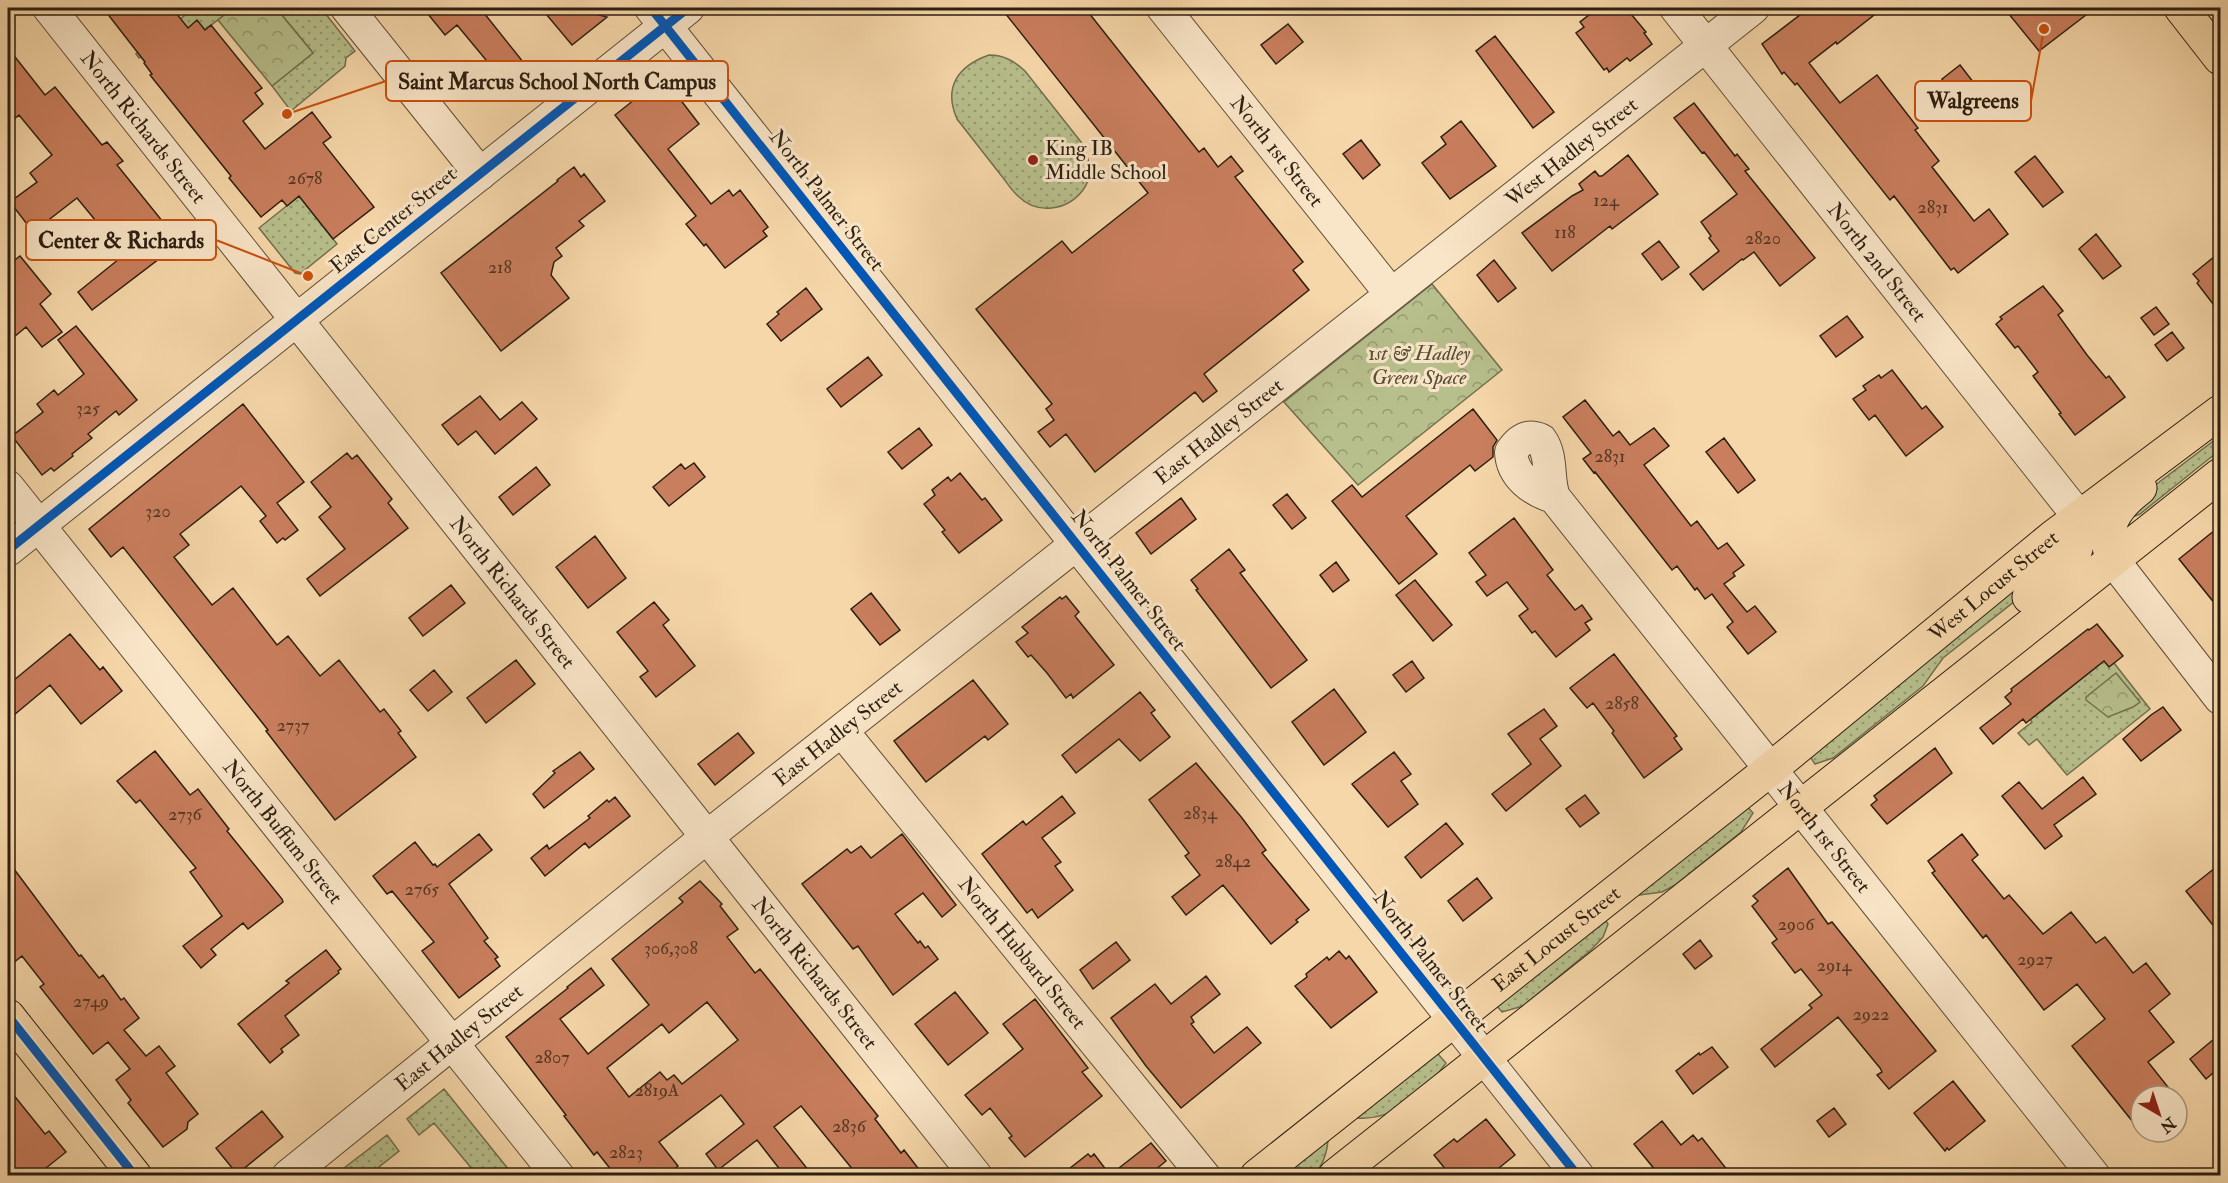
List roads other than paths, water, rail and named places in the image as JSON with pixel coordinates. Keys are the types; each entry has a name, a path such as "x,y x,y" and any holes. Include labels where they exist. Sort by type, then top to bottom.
{"main road":[{"path":"2181,8 2220,58"},
{"name":"West Locust Street","path":"1772,768 2079,517 2220,412"},
{"path":"2113,560 2107,547 2114,512 2125,500 2220,429"},
{"path":"1335,1176 2220,475"},
{"path":"1916,715 1949,661 2064,569 2072,560 2077,545 2079,517"},
{"name":"East Locust Street","path":"1257,1176 1772,768"},
{"path":"8,1016 135,1176"}],"street":[{"name":"North Richards Street","path":"49,8 976,1176"},
{"path":"347,8 480,174"},
{"name":"North 1st Street","path":"1163,8 1391,294"},
{"name":"North 2nd Street","path":"1676,8 2079,517"},
{"name":"West Hadley Street","path":"1391,294 1753,8"},
{"name":"East Center Street","path":"8,550 480,174 668,13"},
{"name":"North Palmer Street","path":"668,13 1077,544 1578,1176"},
{"name":"East Hadley Street","path":"288,1176 708,836 1391,294"},
{"name":"North Buffum Street","path":"8,487 558,1176"},
{"name":"North 1st Street","path":"1554,497 1772,768 1800,807 2094,1176"},
{"path":"2113,560 2220,698"},
{"name":"North Hubbard Street","path":"842,731 1204,1176"}],"place":[{"name":"Walgreens","path":"2044,29"},
{"name":"Saint Marcus School North Campus","path":"287,114"},
{"name":"King IB Middle School","path":"1033,160"},
{"name":"Center & Richards","path":"308,276"}],"park label":[{"name":"1st & Hadley Green Space","path":"1419,365"}]}
